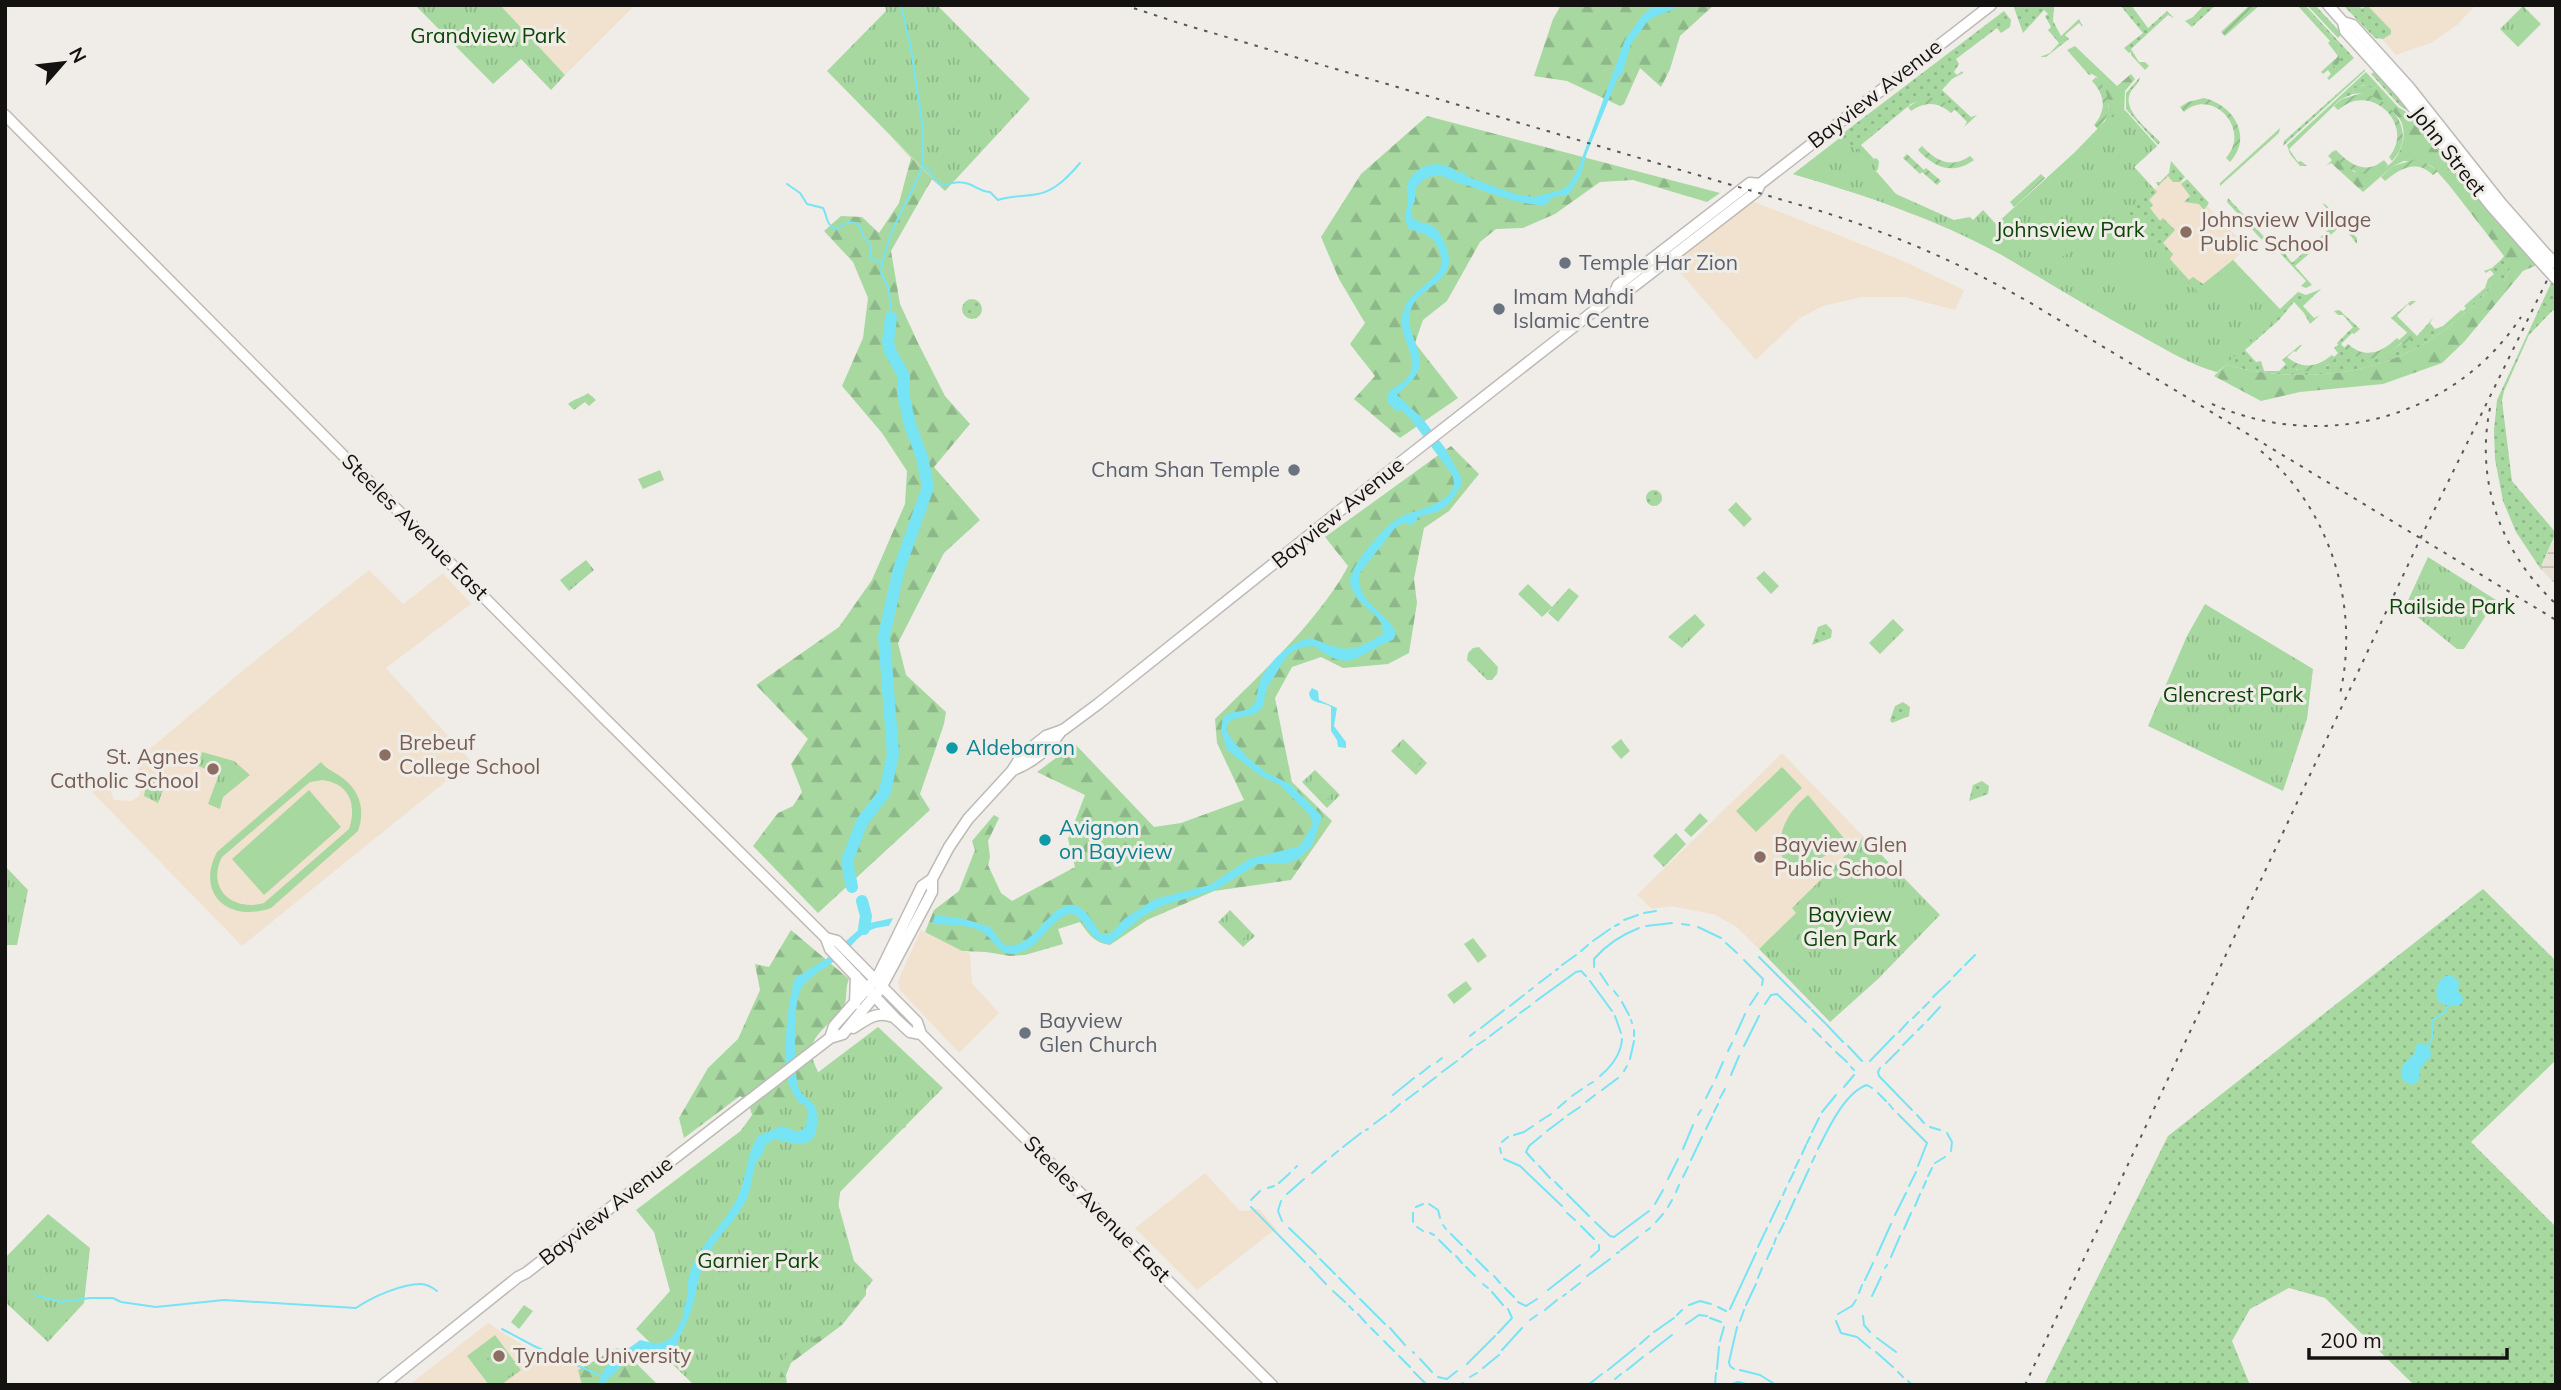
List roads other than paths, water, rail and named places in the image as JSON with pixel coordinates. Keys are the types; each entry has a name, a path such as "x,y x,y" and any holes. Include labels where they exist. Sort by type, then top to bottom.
{"main road":[{"name":"Bayview Avenue","path":"383,1385 518,1277 830,1038 843,1034 875,988 922,886 932,878 968,819 1012,771 1020,757 1048,734 1063,730 1613,296 1618,285 1750,183 1760,184 1990,5"},
{"name":"John Street","path":"2328,5 2343,22 2353,25 2409,87 2501,203 2556,279"},
{"name":"Steeles Avenue East","path":"5,116 875,988 917,1023 921,1034 1272,1385"},
{"name":"John Street","path":"2541,256 2556,264"},
{"name":"Bayview Avenue","path":"830,1038 834,1027 855,1004 892,971 932,892 932,878"},
{"path":"855,1004 857,969 877,962 891,949"},
{"path":"892,971 894,994 901,1008"},
{"name":"Steeles Avenue East","path":"875,988 895,1018 910,1032 921,1034"},
{"path":"843,1034 876,1015 886,1014 895,1018"}],"water":[{"path":"1660,5 1683,5 1652,18 1631,44 1622,74 1618,77 1587,153 1580,177 1568,195 1553,197 1545,205 1534,204 1512,200 1438,176 1425,179 1415,189 1415,201 1411,209 1413,219 1433,226 1438,231 1449,260 1443,277 1422,294 1411,309 1410,325 1420,363 1414,379 1397,395 1423,419 1445,448 1462,479 1461,486 1450,503 1439,511 1418,517 1416,522 1410,525 1403,523 1395,528 1360,573 1359,582 1365,596 1394,628 1396,634 1393,640 1347,661 1327,655 1314,646 1295,650 1287,657 1269,684 1261,709 1255,714 1232,720 1226,727 1229,736 1246,756 1265,772 1290,784 1322,816 1312,846 1298,859 1288,863 1258,864 1215,890 1164,905 1143,916 1110,944 1093,936 1072,913 1059,919 1033,946 1010,954 1000,949 981,931 957,925 932,924 935,915 964,919 990,927 1004,945 1016,945 1035,933 1060,908 1069,905 1082,909 1100,933 1111,933 1124,919 1155,899 1210,885 1249,859 1300,846 1313,824 1309,814 1280,785 1261,776 1227,750 1221,730 1223,718 1227,714 1245,710 1253,705 1267,668 1295,643 1311,638 1348,649 1383,634 1379,620 1352,589 1350,582 1355,566 1370,546 1396,520 1438,502 1452,491 1454,483 1451,473 1409,417 1401,410 1396,411 1387,401 1389,391 1404,382 1411,372 1412,363 1403,331 1405,307 1436,275 1442,262 1432,239 1409,229 1407,225 1407,188 1410,178 1421,168 1436,164 1463,172 1468,177 1515,194 1534,197 1561,190 1569,185 1578,169 1625,40 1642,16"},
{"path":"1312,688 1318,691 1319,700 1337,708 1334,726 1346,742 1346,748 1338,747 1331,731 1331,707 1310,697"},
{"path":"893,918 889,926 873,929 862,935 800,991 795,1024 797,1079 799,1090 816,1107 814,1136 804,1143 775,1139 765,1145 756,1163 747,1199 705,1259 692,1308 674,1352 664,1356 653,1349 648,1350 625,1363 605,1382 606,1385 599,1385 609,1364 640,1340 660,1343 669,1339 676,1331 684,1317 683,1309 691,1269 702,1248 736,1201 756,1139 782,1126 798,1132 806,1127 808,1111 791,1089 786,1060 788,1016 795,978 826,959 865,924"},
{"path":"2446,976 2452,976 2459,982 2458,991 2464,999 2460,1005 2448,1006 2438,1001 2437,987"},
{"path":"2422,1043 2430,1047 2431,1056 2421,1067 2418,1082 2410,1085 2402,1079 2403,1067 2414,1055 2416,1045"}],"waterway":[{"path":"882,263 892,231 923,167 923,129 911,49 901,5"},
{"path":"924,167 941,185 965,183 990,192 998,200 1050,190 1080,163"},
{"path":"787,184 800,193 807,204 823,208 834,228 838,229 851,222 859,225 864,238 871,245 871,259 882,263 881,272 889,290 891,318"},
{"path":"852,887 847,861 862,822 885,792 893,754 884,636 899,569 928,487 903,393 904,376 888,342 891,318"},
{"path":"862,901 866,916 864,929"},
{"path":"1644,913 1656,911"},
{"path":"1624,920 1638,915"},
{"path":"1646,926 1672,923"},
{"path":"1615,926 1619,924"},
{"path":"1682,924 1689,925"},
{"path":"1698,927 1721,938"},
{"path":"1594,967 1594,959 1604,949 1639,928"},
{"path":"1593,941 1610,929"},
{"path":"1726,943 1737,953"},
{"path":"1581,951 1588,945"},
{"path":"1562,965 1576,955"},
{"path":"1965,965 1975,955"},
{"path":"1759,957 1810,1008"},
{"path":"1744,960 1763,979 1762,985"},
{"path":"1954,976 1961,969"},
{"path":"1536,1001 1576,972 1581,971 1586,976"},
{"path":"1600,973 1608,985"},
{"path":"1539,983 1551,974"},
{"path":"1590,981 1612,1011"},
{"path":"1933,997 1950,981"},
{"path":"1529,991 1533,988"},
{"path":"1614,991 1618,996"},
{"path":"1750,1005 1758,993"},
{"path":"1765,1004 1771,995 1777,994 1806,1022"},
{"path":"1510,1006 1524,995"},
{"path":"1622,1002 1629,1015"},
{"path":"1923,1008 1929,1002"},
{"path":"1520,1013 1530,1006"},
{"path":"2429,1045 2432,1038 2432,1020 2444,1013 2448,1006"},
{"path":"1928,1020 1940,1007"},
{"path":"1481,1028 1504,1010"},
{"path":"1812,1010 1825,1023"},
{"path":"1913,1018 1919,1012"},
{"path":"1736,1034 1745,1014"},
{"path":"1615,1016 1621,1033"},
{"path":"1744,1046 1759,1016"},
{"path":"1508,1023 1516,1017"},
{"path":"1899,1032 1908,1022"},
{"path":"1826,1024 1843,1042"},
{"path":"1918,1030 1923,1025"},
{"path":"1490,1036 1502,1027"},
{"path":"1813,1029 1821,1037"},
{"path":"1634,1030 1634,1036"},
{"path":"1470,1036 1475,1032"},
{"path":"1903,1045 1913,1035"},
{"path":"1870,1061 1894,1036"},
{"path":"1600,1076 1615,1060 1622,1039"},
{"path":"1477,1045 1485,1040"},
{"path":"1630,1059 1634,1041"},
{"path":"1826,1042 1831,1047"},
{"path":"1728,1051 1732,1043"},
{"path":"1848,1046 1862,1061"},
{"path":"1462,1057 1472,1049"},
{"path":"1886,1063 1899,1050"},
{"path":"1836,1052 1847,1062"},
{"path":"1731,1075 1739,1056"},
{"path":"1437,1062 1442,1058"},
{"path":"1442,1072 1457,1061"},
{"path":"1716,1078 1723,1062"},
{"path":"1420,1074 1430,1066"},
{"path":"1624,1071 1627,1066"},
{"path":"1851,1067 1854,1070"},
{"path":"1880,1068 1879,1076 1912,1110"},
{"path":"1844,1087 1854,1075"},
{"path":"1423,1087 1436,1077"},
{"path":"1393,1095 1414,1078"},
{"path":"1602,1090 1618,1078"},
{"path":"1588,1085 1593,1082"},
{"path":"1818,1149 1838,1112 1851,1095 1867,1085 1872,1088"},
{"path":"1706,1098 1712,1086"},
{"path":"1572,1096 1582,1089"},
{"path":"1720,1098 1725,1089"},
{"path":"1406,1100 1418,1091"},
{"path":"1878,1093 1886,1101"},
{"path":"1586,1102 1595,1095"},
{"path":"1822,1112 1836,1095"},
{"path":"1558,1108 1566,1101"},
{"path":"1391,1112 1400,1104"},
{"path":"1714,1112 1718,1104"},
{"path":"1889,1104 1893,1109"},
{"path":"1568,1115 1580,1107"},
{"path":"1698,1115 1701,1110"},
{"path":"1540,1121 1551,1114"},
{"path":"1898,1114 1927,1143 1918,1166"},
{"path":"1374,1124 1386,1115"},
{"path":"1917,1115 1924,1123"},
{"path":"1706,1129 1712,1117"},
{"path":"1812,1132 1819,1118"},
{"path":"1547,1131 1563,1119"},
{"path":"1683,1149 1693,1125"},
{"path":"1514,1135 1533,1126"},
{"path":"1930,1127 1940,1130"},
{"path":"1343,1147 1361,1133"},
{"path":"1947,1133 1952,1142 1951,1151"},
{"path":"1534,1161 1526,1152 1541,1136"},
{"path":"1502,1142 1508,1137"},
{"path":"1691,1160 1702,1137"},
{"path":"1807,1143 1810,1137"},
{"path":"1802,1154 1806,1145"},
{"path":"1500,1148 1501,1153"},
{"path":"1332,1156 1338,1151"},
{"path":"1812,1162 1815,1156"},
{"path":"1935,1163 1945,1157"},
{"path":"1504,1159 1520,1166 1562,1206"},
{"path":"1668,1179 1678,1159"},
{"path":"1795,1168 1799,1160"},
{"path":"1312,1173 1326,1161"},
{"path":"1539,1166 1550,1178"},
{"path":"1683,1177 1688,1167"},
{"path":"1928,1176 1932,1168"},
{"path":"1798,1193 1809,1169"},
{"path":"1789,1182 1794,1172"},
{"path":"1909,1186 1916,1172"},
{"path":"1279,1183 1290,1173"},
{"path":"1287,1194 1304,1179"},
{"path":"1923,1188 1926,1181"},
{"path":"1555,1182 1562,1189"},
{"path":"1676,1192 1679,1185"},
{"path":"1268,1188 1274,1186"},
{"path":"1783,1195 1786,1188"},
{"path":"1655,1204 1663,1190"},
{"path":"1251,1200 1260,1191"},
{"path":"1895,1215 1906,1193"},
{"path":"1567,1194 1589,1216"},
{"path":"1915,1206 1920,1194"},
{"path":"1786,1219 1795,1199"},
{"path":"1668,1207 1672,1200"},
{"path":"1281,1201 1278,1211 1282,1221"},
{"path":"1770,1222 1780,1201"},
{"path":"1416,1207 1423,1204"},
{"path":"1429,1204 1438,1210 1440,1218"},
{"path":"1251,1207 1305,1262"},
{"path":"1595,1222 1614,1237 1649,1211"},
{"path":"1413,1213 1413,1222"},
{"path":"1567,1213 1575,1220"},
{"path":"1904,1229 1911,1213"},
{"path":"1656,1222 1663,1214"},
{"path":"1779,1233 1784,1223"},
{"path":"1877,1255 1891,1224"},
{"path":"1443,1225 1446,1229"},
{"path":"1581,1226 1594,1239"},
{"path":"1417,1227 1423,1231"},
{"path":"1289,1228 1316,1254"},
{"path":"1646,1231 1650,1228"},
{"path":"1758,1247 1767,1228"},
{"path":"1430,1233 1434,1235"},
{"path":"1451,1234 1462,1245"},
{"path":"1891,1257 1900,1236"},
{"path":"1621,1250 1638,1237"},
{"path":"1774,1244 1776,1238"},
{"path":"1439,1240 1451,1252"},
{"path":"1591,1257 1599,1250 1599,1245"},
{"path":"1767,1259 1772,1248"},
{"path":"1467,1250 1471,1254"},
{"path":"1730,1309 1756,1253"},
{"path":"1456,1256 1462,1263"},
{"path":"1320,1259 1335,1274"},
{"path":"1476,1259 1488,1271"},
{"path":"1587,1276 1610,1259"},
{"path":"1865,1280 1873,1263"},
{"path":"1548,1290 1580,1265"},
{"path":"1310,1267 1326,1284"},
{"path":"1466,1267 1475,1276"},
{"path":"1758,1278 1762,1268"},
{"path":"1494,1276 1500,1283"},
{"path":"1872,1296 1881,1277"},
{"path":"1339,1278 1355,1294"},
{"path":"1571,1290 1580,1283"},
{"path":"34,1295 61,1302 113,1298 121,1302 156,1307 224,1300 356,1308 405,1286 423,1284 437,1291"},
{"path":"1483,1284 1488,1288"},
{"path":"1746,1305 1756,1284"},
{"path":"1859,1293 1862,1285"},
{"path":"1505,1288 1514,1297"},
{"path":"1333,1291 1345,1302"},
{"path":"1492,1292 1503,1305"},
{"path":"1360,1299 1385,1324"},
{"path":"1518,1302 1526,1306 1537,1299"},
{"path":"1545,1310 1557,1300"},
{"path":"1838,1314 1852,1306 1856,1300"},
{"path":"1689,1305 1700,1301 1711,1304"},
{"path":"1349,1306 1353,1310"},
{"path":"1718,1307 1726,1311"},
{"path":"1498,1333 1512,1318 1508,1309"},
{"path":"1677,1315 1682,1310"},
{"path":"1740,1321 1744,1310"},
{"path":"1358,1314 1366,1323"},
{"path":"1530,1320 1537,1315"},
{"path":"1686,1324 1699,1315 1707,1316"},
{"path":"1863,1316 1864,1325 1870,1332"},
{"path":"1654,1332 1674,1318"},
{"path":"1710,1318 1721,1322"},
{"path":"1836,1321 1841,1333 1857,1337 1870,1348"},
{"path":"1720,1341 1724,1327"},
{"path":"1734,1369 1729,1362 1737,1327"},
{"path":"1371,1328 1378,1335"},
{"path":"1390,1328 1405,1345"},
{"path":"1502,1350 1522,1328"},
{"path":"502,1329 599,1375"},
{"path":"1650,1352 1672,1335"},
{"path":"1467,1364 1495,1336"},
{"path":"1640,1344 1649,1336"},
{"path":"1877,1338 1896,1352"},
{"path":"1384,1341 1394,1351"},
{"path":"1717,1369 1719,1347"},
{"path":"1608,1370 1635,1348"},
{"path":"1876,1352 1893,1367"},
{"path":"1483,1368 1499,1355"},
{"path":"1399,1356 1410,1367"},
{"path":"1627,1370 1643,1357"},
{"path":"1420,1359 1432,1372"},
{"path":"1740,1370 1760,1375 1776,1385"},
{"path":"1438,1377 1447,1379 1457,1371"},
{"path":"1414,1372 1427,1385"},
{"path":"1898,1372 1903,1377"},
{"path":"1470,1377 1477,1373"},
{"path":"1715,1384 1716,1373"},
{"path":"1588,1385 1602,1374"},
{"path":"1615,1379 1621,1374"},
{"path":"1908,1381 1912,1385"},
{"path":"1730,1385 1738,1382 1750,1385"}],"railway":[{"path":"1124,5 1817,210 1928,251 2034,305 2556,620"},
{"path":"2025,1385 2422,535 2556,262"},
{"path":"2212,404 2254,419 2297,425 2340,425 2383,417 2423,402 2460,381 2493,352 2521,317"},
{"path":"2490,408 2486,463 2497,515 2520,562 2556,604"},
{"path":"2261,451 2286,475 2306,502 2323,532 2335,564 2343,597 2346,631 2345,665 2339,698"}],"place":[{"name":"Johnsview Village Public School","path":"2186,232"},
{"name":"Temple Har Zion","path":"1565,263"},
{"name":"Imam Mahdi Islamic Centre","path":"1499,309"},
{"name":"Cham Shan Temple","path":"1294,470"},
{"name":"Aldebarron","path":"952,748"},
{"name":"Brebeuf College School","path":"385,755"},
{"name":"St. Agnes Catholic School","path":"213,769"},
{"name":"Avignon on Bayview","path":"1045,840"},
{"name":"Bayview Glen Public School","path":"1760,857"},
{"name":"Bayview Glen Church","path":"1025,1033"},
{"name":"Tyndale University","path":"499,1356"}],"park label":[{"name":"Grandview Park","path":"488,36"},
{"name":"Johnsview Park","path":"2070,230"},
{"name":"Railside Park","path":"2452,607"},
{"name":"Glencrest Park","path":"2233,695"},
{"name":"Bayview Glen Park","path":"1850,927"},
{"name":"Garnier Park","path":"758,1261"}]}
